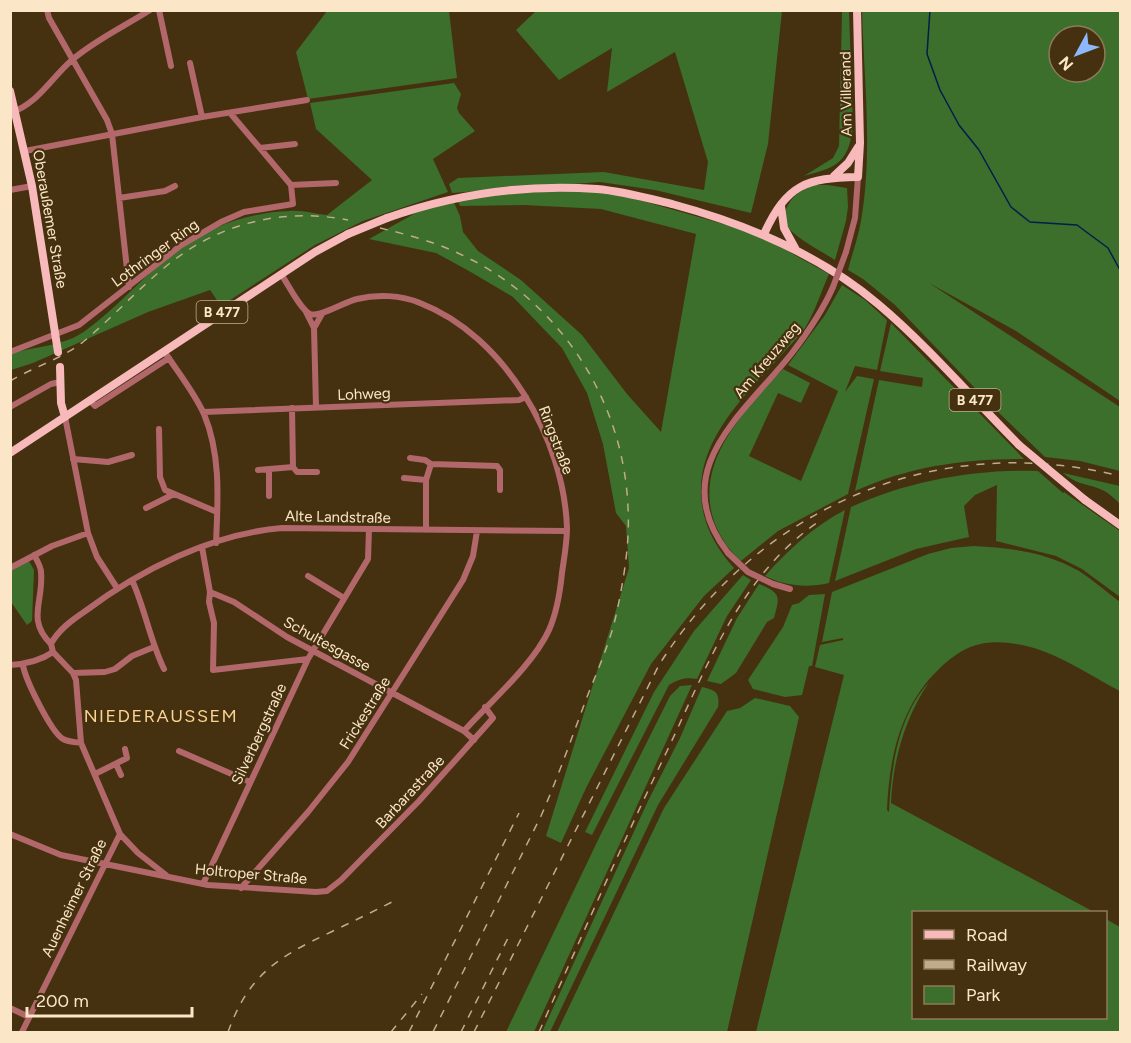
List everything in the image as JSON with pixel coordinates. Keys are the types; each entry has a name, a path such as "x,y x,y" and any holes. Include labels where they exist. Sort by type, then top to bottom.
{"main road":[{"name":"Am Villerand","path":"858,10 860,143 858,177"},
{"name":"Oberaußemer Straße","path":"10,91 13,112 25,151 32,186 58,352"},
{"path":"832,177 843,170 853,158 860,143"},
{"path":"764,234 781,205 796,189 811,181 832,177 858,177"},
{"name":"B 477","path":"10,453 281,274 348,234 387,218 465,196 535,189 599,189 641,196 731,222 764,234 833,271 878,303 1019,445 1084,500 1120,525"},
{"path":"781,205 783,228 797,251"},
{"path":"60,367 61,403 65,417"}],"street":[{"path":"47,10 49,18 107,120 112,134 129,287"},
{"path":"13,112 25,107 42,93 72,59 150,10"},
{"path":"159,10 171,66"},
{"path":"190,63 201,117"},
{"path":"25,151 201,117 307,100"},
{"path":"231,114 291,185 336,183"},
{"path":"260,148 296,144"},
{"name":"Am Kreuzweg","path":"790,589 748,572 728,553 710,520 705,494 709,466 716,448 743,407 792,353 819,314 833,287 855,218 858,177"},
{"name":"Lothringer Ring","path":"10,352 79,325 180,246 221,222 244,212 293,204 291,185"},
{"path":"10,190 32,186"},
{"path":"119,198 165,191 175,186"},
{"path":"281,274 314,328 316,407"},
{"name":"Ringstraße","path":"305,310 312,315 367,297 402,298 423,304 448,317 484,345 508,371 526,397 542,428 557,470 567,531"},
{"path":"314,328 323,312"},
{"path":"164,351 203,412 213,441 218,475 216,543"},
{"path":"90,401 95,406 169,358"},
{"path":"10,407 51,384 60,382"},
{"name":"Lohweg","path":"203,412 519,400 526,397"},
{"path":"292,408 293,467 297,472 317,472"},
{"path":"65,417 88,533 99,558 117,588"},
{"path":"159,429 156,458 165,490 217,512"},
{"path":"73,459 108,462 132,455"},
{"path":"410,458 424,460 431,464 497,466 500,470 500,490"},
{"path":"426,530 426,480 431,464"},
{"path":"258,470 293,467"},
{"path":"269,470 269,496"},
{"path":"404,478 426,480"},
{"path":"146,508 174,494"},
{"name":"Alte Landstraße","path":"51,644 75,618 132,580 202,547 273,529 567,531"},
{"name":"Silverbergstraße","path":"203,884 308,660 368,559 369,529"},
{"name":"Frickestraße","path":"241,888 291,833 338,775 392,694 463,580 473,556 477,531"},
{"path":"464,731 527,662 548,632 557,607 567,531"},
{"path":"10,568 52,546 88,533"},
{"path":"202,547 214,623 213,670 308,660"},
{"path":"34,555 42,570 38,624 53,651 73,673 105,672 116,669 132,656 154,647"},
{"path":"308,576 345,598"},
{"path":"132,580 138,592 154,647 164,669"},
{"name":"Schultesgasse","path":"210,592 234,602 278,631 464,731 474,740"},
{"path":"10,665 44,658 53,651"},
{"path":"23,664 34,692 57,734 68,741 81,743"},
{"name":"Auenheimer Straße","path":"22,1032 120,834 81,743 76,680 73,673"},
{"name":"Barbarastraße","path":"332,888 419,801 493,718 485,707"},
{"path":"95,774 127,758 125,749"},
{"path":"179,751 250,782"},
{"path":"116,764 122,775"},
{"name":"Holtroper Straße","path":"10,834 53,852 103,865 203,884 316,892 332,888"},
{"name":"Holtroper Straße","path":"120,834 138,853 167,876"},
{"path":"10,1008 29,1017"}],"green space":[{"path":"327,11 449,11 457,78 308,99 296,52"},
{"path":"536,11 782,11 768,144 751,213 655,190 600,182 452,193 449,184 458,178 604,172 704,190 708,162 675,52 607,92 612,48 559,80 516,30"},
{"path":"842,11 849,11 853,125 851,137 845,155 840,161 833,166 804,176 833,158 839,146"},
{"path":"862,11 1120,11 1120,401 1016,331 929,283 1120,407 1120,471 1080,461 1045,457 997,411 895,305 848,270 861,221 865,195 867,116"},
{"path":"454,83 461,94 457,108 459,113 475,131 433,159 448,192 363,221 315,245 221,306 210,290 148,312 33,363 11,370 10,354 58,343 85,331 167,259 191,241 217,227 246,217 276,212 295,211 327,215 372,180 316,129 310,103"},
{"path":"814,185 847,188 846,221 835,260 800,238 788,228 784,221 785,212 793,198"},
{"path":"600,189 741,229 764,238 829,274 805,328 741,400 717,434 708,453 701,494 704,515 715,543 734,568 704,596 651,664 586,788 561,843 546,836 629,568 626,526 616,513 603,444 587,393 562,348 513,297 436,253 369,239 437,201 452,198 460,216 463,232 478,251 521,280 582,335 627,394 661,432 696,234 601,209 524,205 460,206 456,196"},
{"path":"842,285 865,300 887,320 877,370 855,366 845,392 857,376 874,379 848,494 778,531 741,561 726,544 715,524 710,502 711,480 716,459 739,420 783,369 810,383 801,403 778,393 749,456 801,481 838,391 788,365 825,315"},
{"path":"891,323 1024,459 980,460 938,466 897,475 855,491 879,380 922,387 923,378 880,371"},
{"path":"1038,471 1063,493 1120,531 1120,597 1082,569 1056,556 996,541 997,485 975,495 964,506 969,537 916,549 835,581 851,507 896,490 942,478 990,472"},
{"path":"1063,473 1120,486 1120,504 1103,490 1077,482"},
{"path":"845,510 829,583 796,585 765,576 802,539"},
{"path":"974,546 1001,548 1054,559 1079,571 1120,602 1120,691 1048,653 1022,645 998,642 977,645 958,654 939,669 915,699 899,734 894,753 887,810 889,812 894,760 903,726 918,696 929,682 913,710 902,740 894,771 891,803 1092,911 912,911 912,1019 1107,1019 1107,920 1120,927 1120,1032 756,1032 844,675 815,667 820,645 843,640 843,638 822,642 832,592 928,554 951,548"},
{"path":"29,561 34,570 32,621 27,625 11,602 10,570"},
{"path":"743,575 751,580 727,616 697,679 682,679 669,685 592,835 585,832 654,692 694,631"},
{"path":"759,584 777,596 774,618 767,622 736,673 721,684 707,681 737,618"},
{"path":"825,594 812,666 809,666 802,695 785,697 753,689 748,680 783,627 792,605 799,603 809,595"},
{"path":"692,685 534,1032 506,1032 670,696 680,686"},
{"path":"702,687 716,693 718,707 658,805 550,1032 542,1032 648,801 680,738"},
{"path":"755,698 790,706 799,717 727,1032 557,1032 664,808 727,711 740,708"}],"waterway":[{"path":"930,10 927,54 940,90 959,125 979,150 1011,207 1030,222 1077,225 1108,248 1120,270"}],"railway":[{"path":"10,381 83,342 164,268 205,240 227,230 274,218 298,216 348,220"},
{"path":"380,228 435,244 466,257 500,277 531,301 558,329 581,360 600,394 614,431 624,469 628,508 627,547 620,598 604,655 541,816 433,1032"},
{"path":"474,1032 659,665 700,610 747,562 800,524 858,494 920,474 984,464 1051,464 1120,476"},
{"path":"539,1032 634,821 712,655 729,624 768,567 793,542 821,520"},
{"path":"409,1032 519,813"},
{"path":"228,1032 236,1012 256,981 281,959 312,941 398,899"},
{"path":"461,1032 511,932"},
{"path":"391,1032 422,994"}],"district":[{"name":"NIEDERAUSSEM","path":"161,716"}]}
